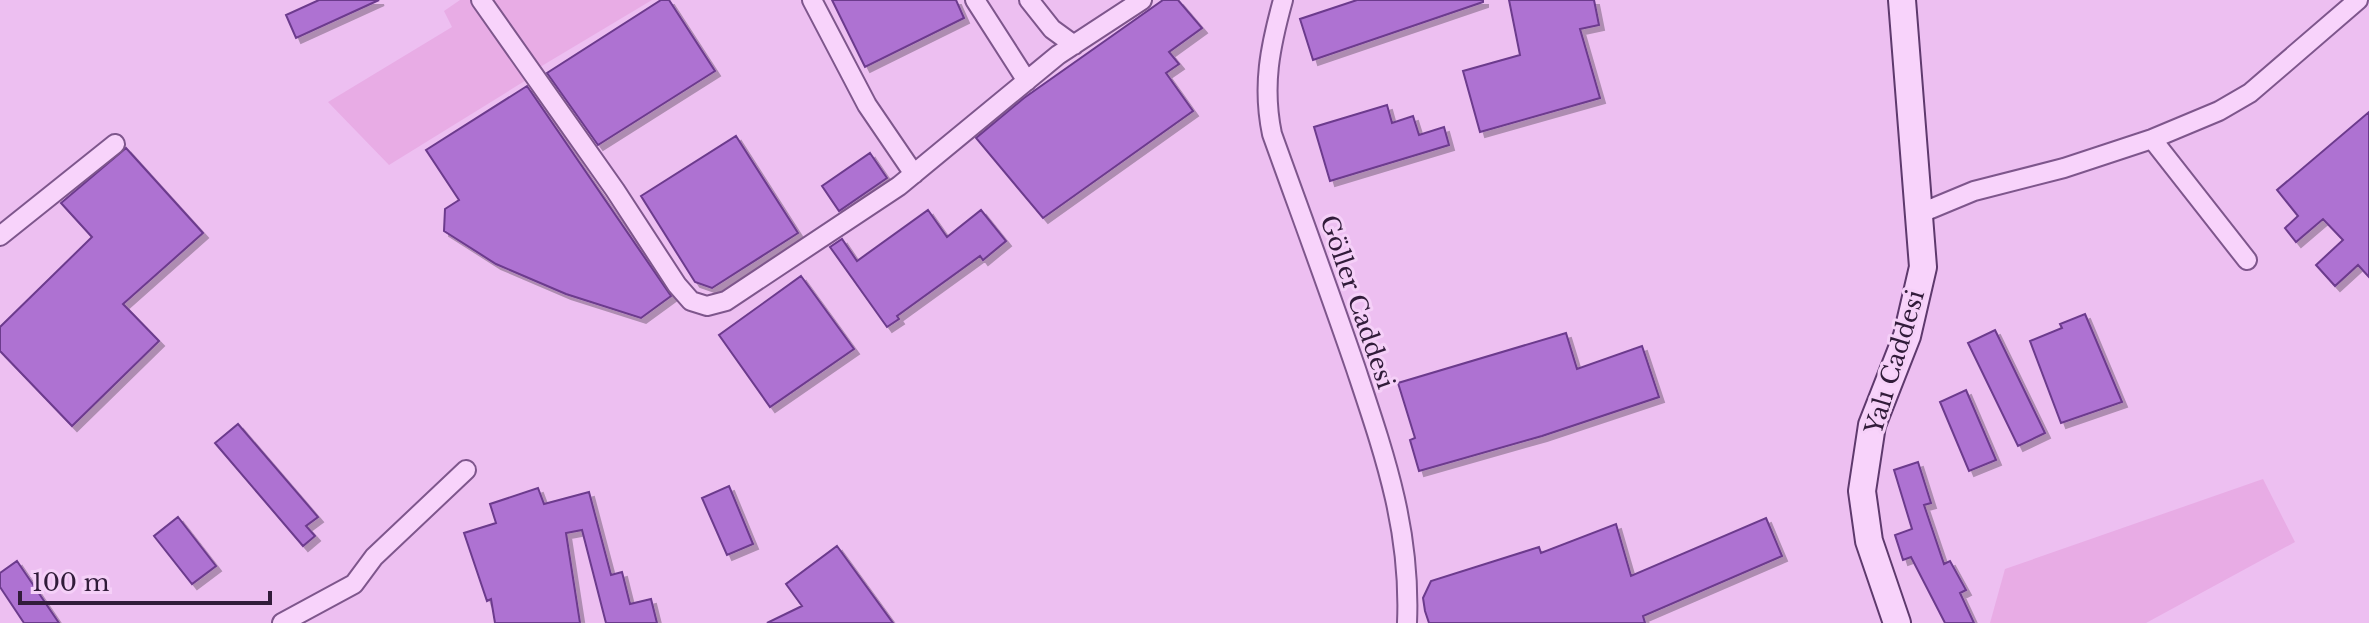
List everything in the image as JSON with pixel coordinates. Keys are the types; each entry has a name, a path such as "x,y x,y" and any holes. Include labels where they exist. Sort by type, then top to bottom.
{"street":[{"path":"481,0 691,301 707,306 726,301 830,234 914,174 1074,45 1142,0"},
{"path":"812,0 867,105 914,174"},
{"path":"975,0 1027,81"},
{"path":"1029,0 1052,29 1074,45"},
{"name":"Göller Caddesi","path":"1283,0 1268,52 1267,111 1390,469 1404,528 1409,583 1407,623"},
{"name":"Yalı Caddesi","path":"1897,623 1869,541 1862,491 1872,425 1907,336 1923,267 1902,0"},
{"path":"1921,213 1974,191 2064,168 2152,139 2219,111 2250,93 2358,0"},
{"path":"2152,139 2247,260"},
{"path":"0,236 115,144"},
{"path":"282,623 354,584 374,557 466,470"}],"shaded area":[{"path":"460,0 473,0 528,79 389,165 328,102 452,27 444,11"},
{"path":"493,0 652,0 540,67"},
{"path":"2263,479 2295,542 2146,623 1990,623 2005,569"}],"building":[{"path":"319,0 379,0 296,38 286,15"},
{"path":"661,0 669,0 715,71 598,145 547,73"},
{"path":"832,0 956,0 964,18 865,67"},
{"path":"1163,0 1178,0 1202,28 1169,52 1179,64 1166,73 1193,111 1043,218 976,138 1024,98"},
{"path":"1357,0 1483,2 1313,60 1300,19"},
{"path":"1509,0 1594,0 1599,25 1580,29 1600,98 1480,132 1463,71 1520,55"},
{"path":"527,86 671,296 641,318 566,294 496,264 444,231 445,209 459,200 426,150"},
{"path":"1387,105 1392,123 1413,116 1419,135 1444,127 1449,145 1330,181 1314,127"},
{"path":"2369,112 2369,277 2358,265 2335,286 2316,265 2343,240 2323,219 2296,242 2285,228 2298,216 2277,190"},
{"path":"736,136 798,233 712,288 695,282 641,196"},
{"path":"126,148 203,233 123,304 159,341 72,426 0,351 0,327 92,237 61,203"},
{"path":"870,153 887,178 839,211 822,186"},
{"path":"928,210 947,237 981,210 1006,241 983,260 980,256 897,316 899,319 887,327 830,247 842,239 857,261"},
{"path":"801,276 854,349 770,407 719,335"},
{"path":"2085,314 2122,402 2061,423 2030,341 2062,328 2060,324"},
{"path":"1995,330 2045,433 2018,446 1968,343"},
{"path":"1566,333 1577,369 1642,346 1659,397 1542,436 1419,471 1410,440 1415,438 1398,383"},
{"path":"1966,390 1996,460 1969,471 1940,402"},
{"path":"238,424 318,517 306,526 315,536 303,546 215,443"},
{"path":"1918,462 1931,503 1924,505 1944,564 1950,561 1966,590 1960,593 1974,623 1945,623 1911,557 1903,560 1895,535 1912,529 1894,470"},
{"path":"729,486 753,544 727,555 702,498"},
{"path":"538,488 544,504 589,492 611,575 622,572 630,604 651,599 657,623 606,623 582,530 566,533 580,623 495,623 491,599 487,601 464,533 496,523 490,504"},
{"path":"178,517 216,566 192,584 154,536"},
{"path":"1766,518 1782,556 1643,616 1645,623 1429,623 1425,611 1423,598 1431,581 1539,547 1541,553 1616,524 1631,576"},
{"path":"837,546 893,623 767,623 802,606 786,584"},
{"path":"17,561 59,623 24,623 0,587 0,573"}]}
